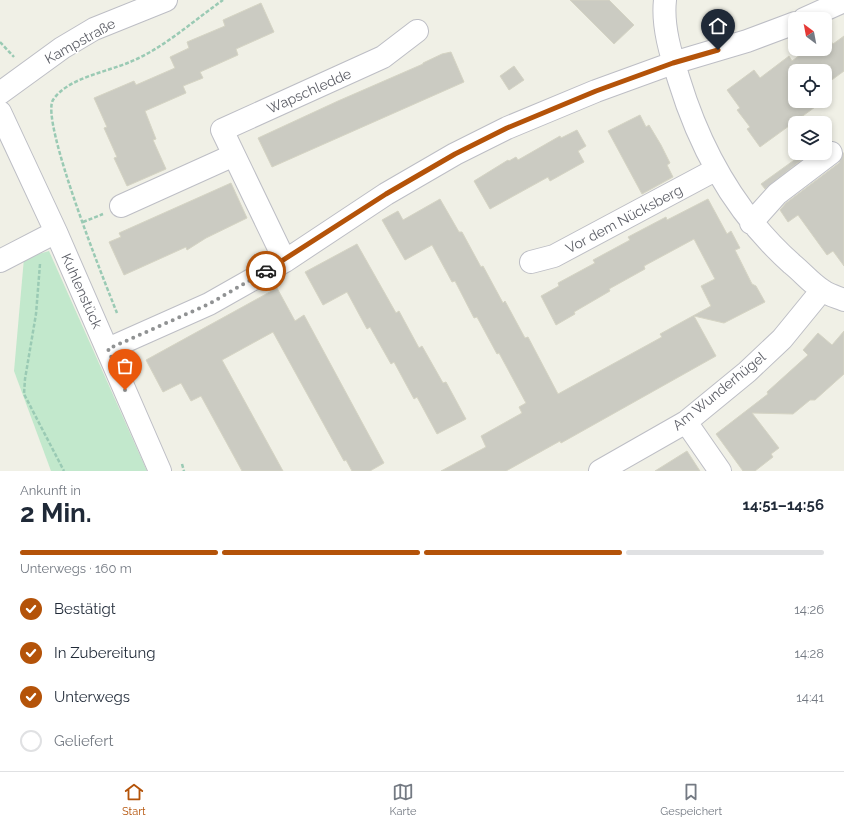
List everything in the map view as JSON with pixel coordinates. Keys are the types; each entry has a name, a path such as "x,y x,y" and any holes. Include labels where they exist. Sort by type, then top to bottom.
{"street":[{"name":"Kampstraße","path":"0,92 62,48 94,29 166,0"},
{"path":"665,0 663,14 673,63 689,114 715,170 752,223 781,254 822,290 844,300"},
{"path":"820,12 844,1"},
{"path":"108,349 209,304 285,261 386,194 455,154 507,128 596,91 673,63 747,41 788,26"},
{"name":"Wapschledde","path":"285,261 222,130 383,57 417,31"},
{"name":"Kuhlenstück","path":"0,112 56,232 160,471"},
{"path":"120,206 234,155"},
{"path":"752,223 777,194 822,160"},
{"name":"Vor dem Nücksberg","path":"530,262 554,256 715,170"},
{"path":"0,261 56,232"},
{"name":"Am Wunderhügel","path":"600,471 686,422 757,363 782,339 822,290"},
{"path":"686,422 720,471"}],"path":[{"path":"56,232 42,249 36,314 25,379 24,394 64,471"}],"green space":[{"path":"49,251 147,471 51,471 14,371 24,258"}],"building":[{"path":"570,0 609,0 634,25 614,44"},
{"path":"261,3 274,32 236,49 238,55 200,72 203,78 183,86 186,93 145,111 156,139 153,140 166,169 127,186 114,158 117,157 104,128 107,127 94,98 134,81 136,85 175,68 170,57 189,48 187,42 225,26 223,20"},
{"path":"844,36 844,71 832,80 832,64 788,64 788,108 814,108 803,116 788,116 788,127 760,147 747,129 750,127 737,110 740,108 727,90 754,70 760,78 789,56 792,61 799,56 832,56 832,43 833,44"},
{"path":"451,52 464,82 272,167 258,138 423,64 442,54"},
{"path":"514,66 524,80 509,90 500,76"},
{"path":"640,115 646,127 649,125 661,145 670,163 667,165 673,177 642,194 608,131"},
{"path":"577,130 586,146 578,151 584,162 550,181 548,177 490,209 474,181 508,160 509,161 516,157 518,160 560,136 561,138"},
{"path":"843,153 844,266 833,251 827,255 798,215 788,222 780,210 786,203 839,163"},
{"path":"794,160 801,160 765,189 761,184"},
{"path":"231,183 247,218 206,238 187,250 186,247 124,275 109,242 121,237 119,233"},
{"path":"440,199 459,232 462,232 481,267 483,266 503,303 505,301 525,338 528,337 558,394 662,337 660,334 711,306 701,286 715,279 694,239 644,266 645,269 609,289 610,291 574,312 575,314 556,325 541,296 559,286 558,283 595,263 593,260 630,240 628,237 666,217 667,220 708,199 727,234 731,231 740,248 735,250 752,284 756,286 765,302 724,323 694,316 716,356 561,443 560,441 506,471 441,471 486,447 481,436 522,413 519,407 526,403 499,353 497,354 477,317 474,318 455,281 452,282 432,245 405,260 382,220 398,211 403,220"},
{"path":"357,244 396,313 399,311 419,348 422,346 443,383 446,382 466,419 437,434 417,397 414,399 394,362 391,364 370,327 367,329 347,292 323,305 305,272"},
{"path":"277,288 295,321 304,315 384,463 370,471 352,471 346,460 344,461 273,332 222,360 283,471 242,471 201,396 191,401 181,383 163,392 146,360"},
{"path":"844,331 844,374 815,400 810,400 793,414 752,413 779,448 771,454 773,457 755,471 743,471 716,434 768,394 767,392 808,355 803,350 818,333 832,345"},
{"path":"687,451 700,471 655,471"}],"way so far":[{"path":"125,390 108,349 209,304 266,271"}],"route":[{"path":"266,271 289,258 386,194 455,154 507,128 596,91 673,63 718,50"}]}
